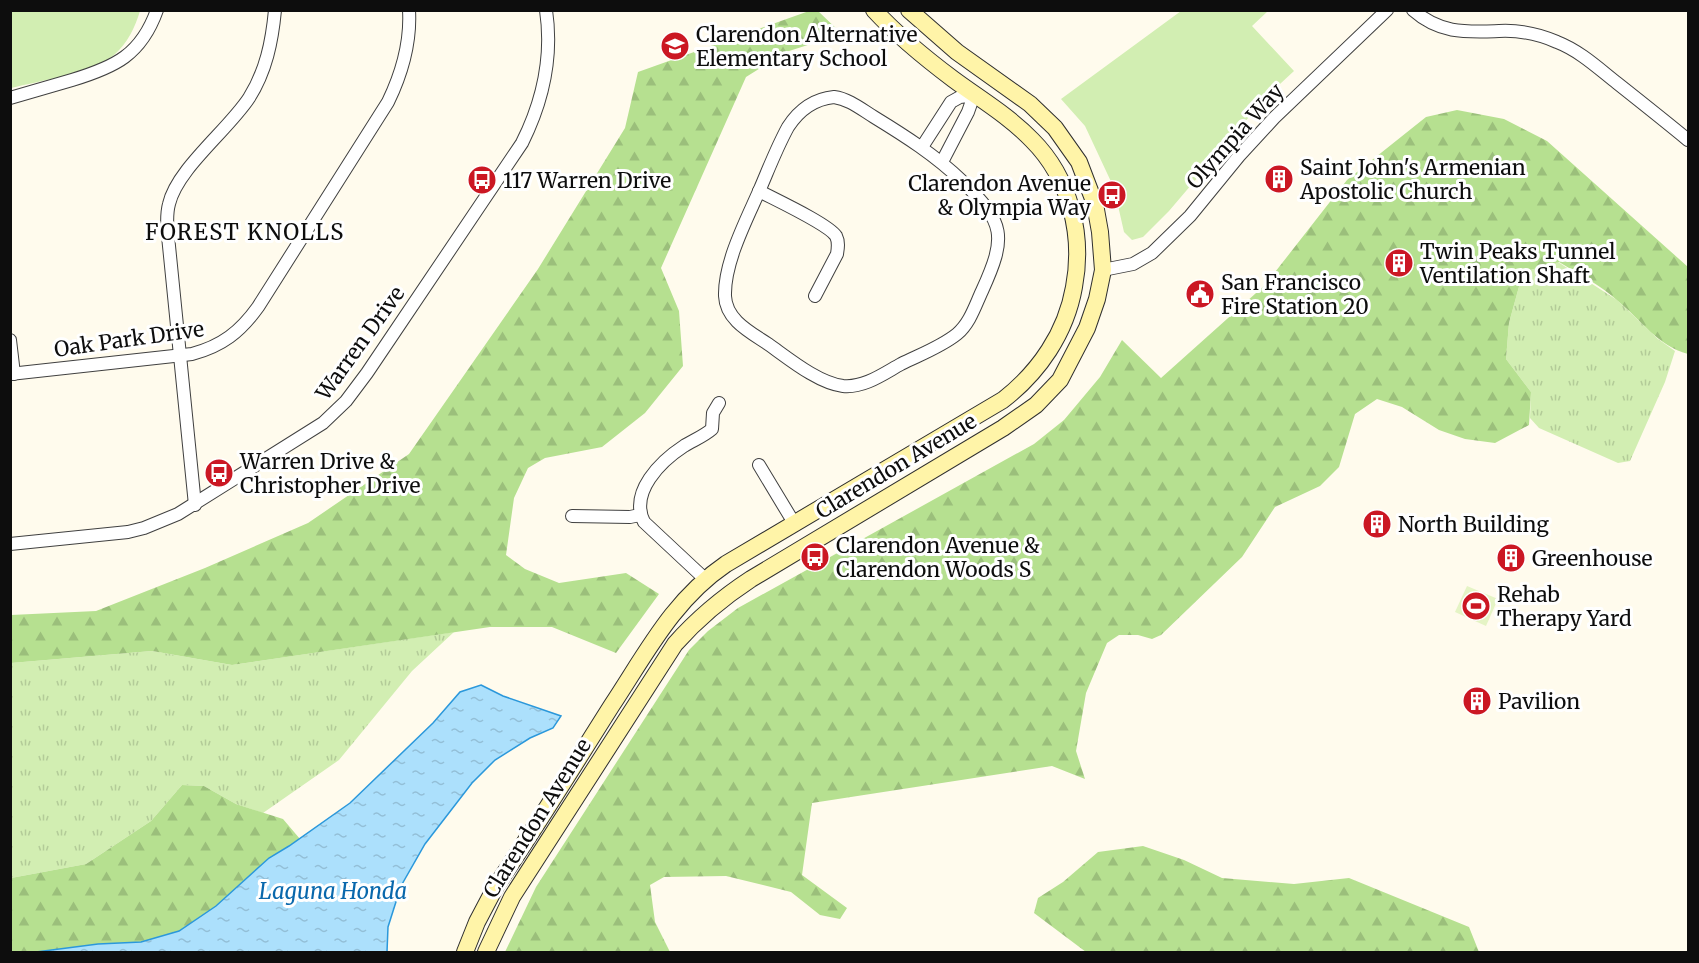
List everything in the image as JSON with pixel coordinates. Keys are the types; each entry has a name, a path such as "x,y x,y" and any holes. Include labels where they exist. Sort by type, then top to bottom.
{"main road":[{"name":"Clarendon Avenue","path":"465,952 492,893 648,649 680,604 705,579 726,564 1009,395 1044,359 1056,339 1067,313 1077,270 1077,241 1074,219 1066,193 1048,159 1020,129 914,48 874,10"},
{"name":"Clarendon Avenue","path":"486,952 512,897 675,644 697,619 722,598 778,562 1003,428 1036,405 1060,380 1080,345 1093,314 1103,270 1098,218 1083,170 1055,128 1017,95 957,52 909,10"},
{"path":"957,52 971,77 974,95 1017,95"},
{"path":"1067,313 1088,292 1103,270 1077,241"},
{"path":"778,562 794,524 836,528"}],"street":[{"path":"10,98 94,73 118,63 139,45 157,10"},
{"path":"195,505 167,226 169,204 179,182 235,116 255,86 267,61 275,10"},
{"name":"Oak Park Drive","path":"12,374 180,356 204,351 224,343 243,327 388,102 402,70 409,10"},
{"name":"Warren Drive","path":"10,544 136,530 161,522 195,505 323,423 346,401 513,157 529,128 540,98 547,65 546,10"},
{"name":"Olympia Way","path":"1103,270 1133,264 1152,253 1190,216 1239,156 1274,118 1387,10"},
{"path":"1413,10 1426,21 1457,31 1536,34 1571,48 1689,140"},
{"path":"922,147 951,102 960,97 974,95 968,112 942,162"},
{"path":"834,97 844,99 922,147 942,162 984,203 992,216 999,239 995,262 972,314 958,333 872,380 853,386 833,384 820,378 742,326 729,311 725,295 730,265 739,236 784,133 807,106 823,99 834,97"},
{"path":"759,191 823,226 836,237 837,254 815,296"},
{"path":"10,340 12,374"},
{"path":"705,579 644,522 640,515 641,497 652,476 676,452 712,429 712,417 719,404"},
{"name":"Clarendon Avenue","path":"759,465 794,524"},
{"path":"572,516 630,517 640,515"}],"green space":[{"path":"11,10 140,11 127,40 114,55 104,61 65,76 11,88"},
{"path":"809,11 818,11 842,34 786,52 746,77 661,268 679,311 683,366 645,413 602,447 545,458 528,468 514,498 506,555 525,569 559,583 626,573 659,594 616,653 552,627 490,627 232,665 152,651 11,663 11,615 96,611 205,568 308,523 409,454 538,269 625,128 638,72"},
{"path":"1181,11 1268,11 1252,26 1294,71 1266,97 1169,211 1143,237 1132,240 1124,232 1114,188 1085,126 1061,99"},
{"path":"1457,110 1504,119 1547,141 1688,267 1688,354 1659,339 1611,295 1559,262 1523,272 1509,323 1506,359 1531,392 1529,425 1495,443 1465,439 1439,430 1402,407 1377,399 1355,414 1339,467 1320,486 1275,507 1242,557 1161,635 1152,639 1138,635 1119,635 1107,643 1086,693 1076,751 1085,779 1052,766 812,803 802,875 847,908 840,919 820,915 791,892 726,876 664,877 650,885 655,922 670,952 505,952 536,887 689,650 708,631 738,608 1034,444 1064,420 1100,377 1122,340 1161,378 1265,285 1347,180 1426,117"},
{"path":"1558,262 1617,300 1658,339 1675,351 1665,382 1630,461 1618,463 1539,428 1530,418 1531,392 1506,359 1509,323 1523,272"},
{"name":"Rehab Therapy Yard","path":"1467,586 1498,599 1486,626 1455,612"},
{"path":"454,632 412,671 339,760 263,813 236,804 204,786 182,785 151,821 86,864 11,878 11,663 152,651 232,665"},
{"path":"182,785 204,786 236,804 283,819 300,839 269,858 216,906 179,931 141,942 98,944 36,952 11,952 11,878 86,864 151,821"},
{"path":"1143,846 1184,860 1222,878 1294,884 1349,878 1469,927 1479,952 1086,952 1034,913 1038,898 1063,882 1098,852"}],"water":[{"name":"Laguna Honda","path":"481,685 503,696 561,716 553,728 530,738 495,760 472,783 425,844 401,886 388,927 387,952 36,952 98,944 141,942 179,931 216,906 269,858 350,803 433,723 460,692"}],"place":[{"name":"Clarendon Alternative Elementary School","path":"675,46"},
{"name":"Saint John's Armenian Apostolic Church","path":"1279,179"},
{"name":"117 Warren Drive","path":"482,180"},
{"name":"Clarendon Avenue & Olympia Way","path":"1112,195"},
{"name":"Twin Peaks Tunnel Ventilation Shaft","path":"1399,263"},
{"name":"San Francisco Fire Station 20","path":"1200,294"},
{"name":"Warren Drive & Christopher Drive","path":"219,473"},
{"name":"North Building","path":"1377,524"},
{"name":"Clarendon Avenue & Clarendon Woods S","path":"815,557"},
{"name":"Greenhouse","path":"1511,558"},
{"name":"Rehab Therapy Yard","path":"1476,606"},
{"name":"Pavilion","path":"1477,701"}],"district":[{"name":"FOREST KNOLLS","path":"245,232"}]}
